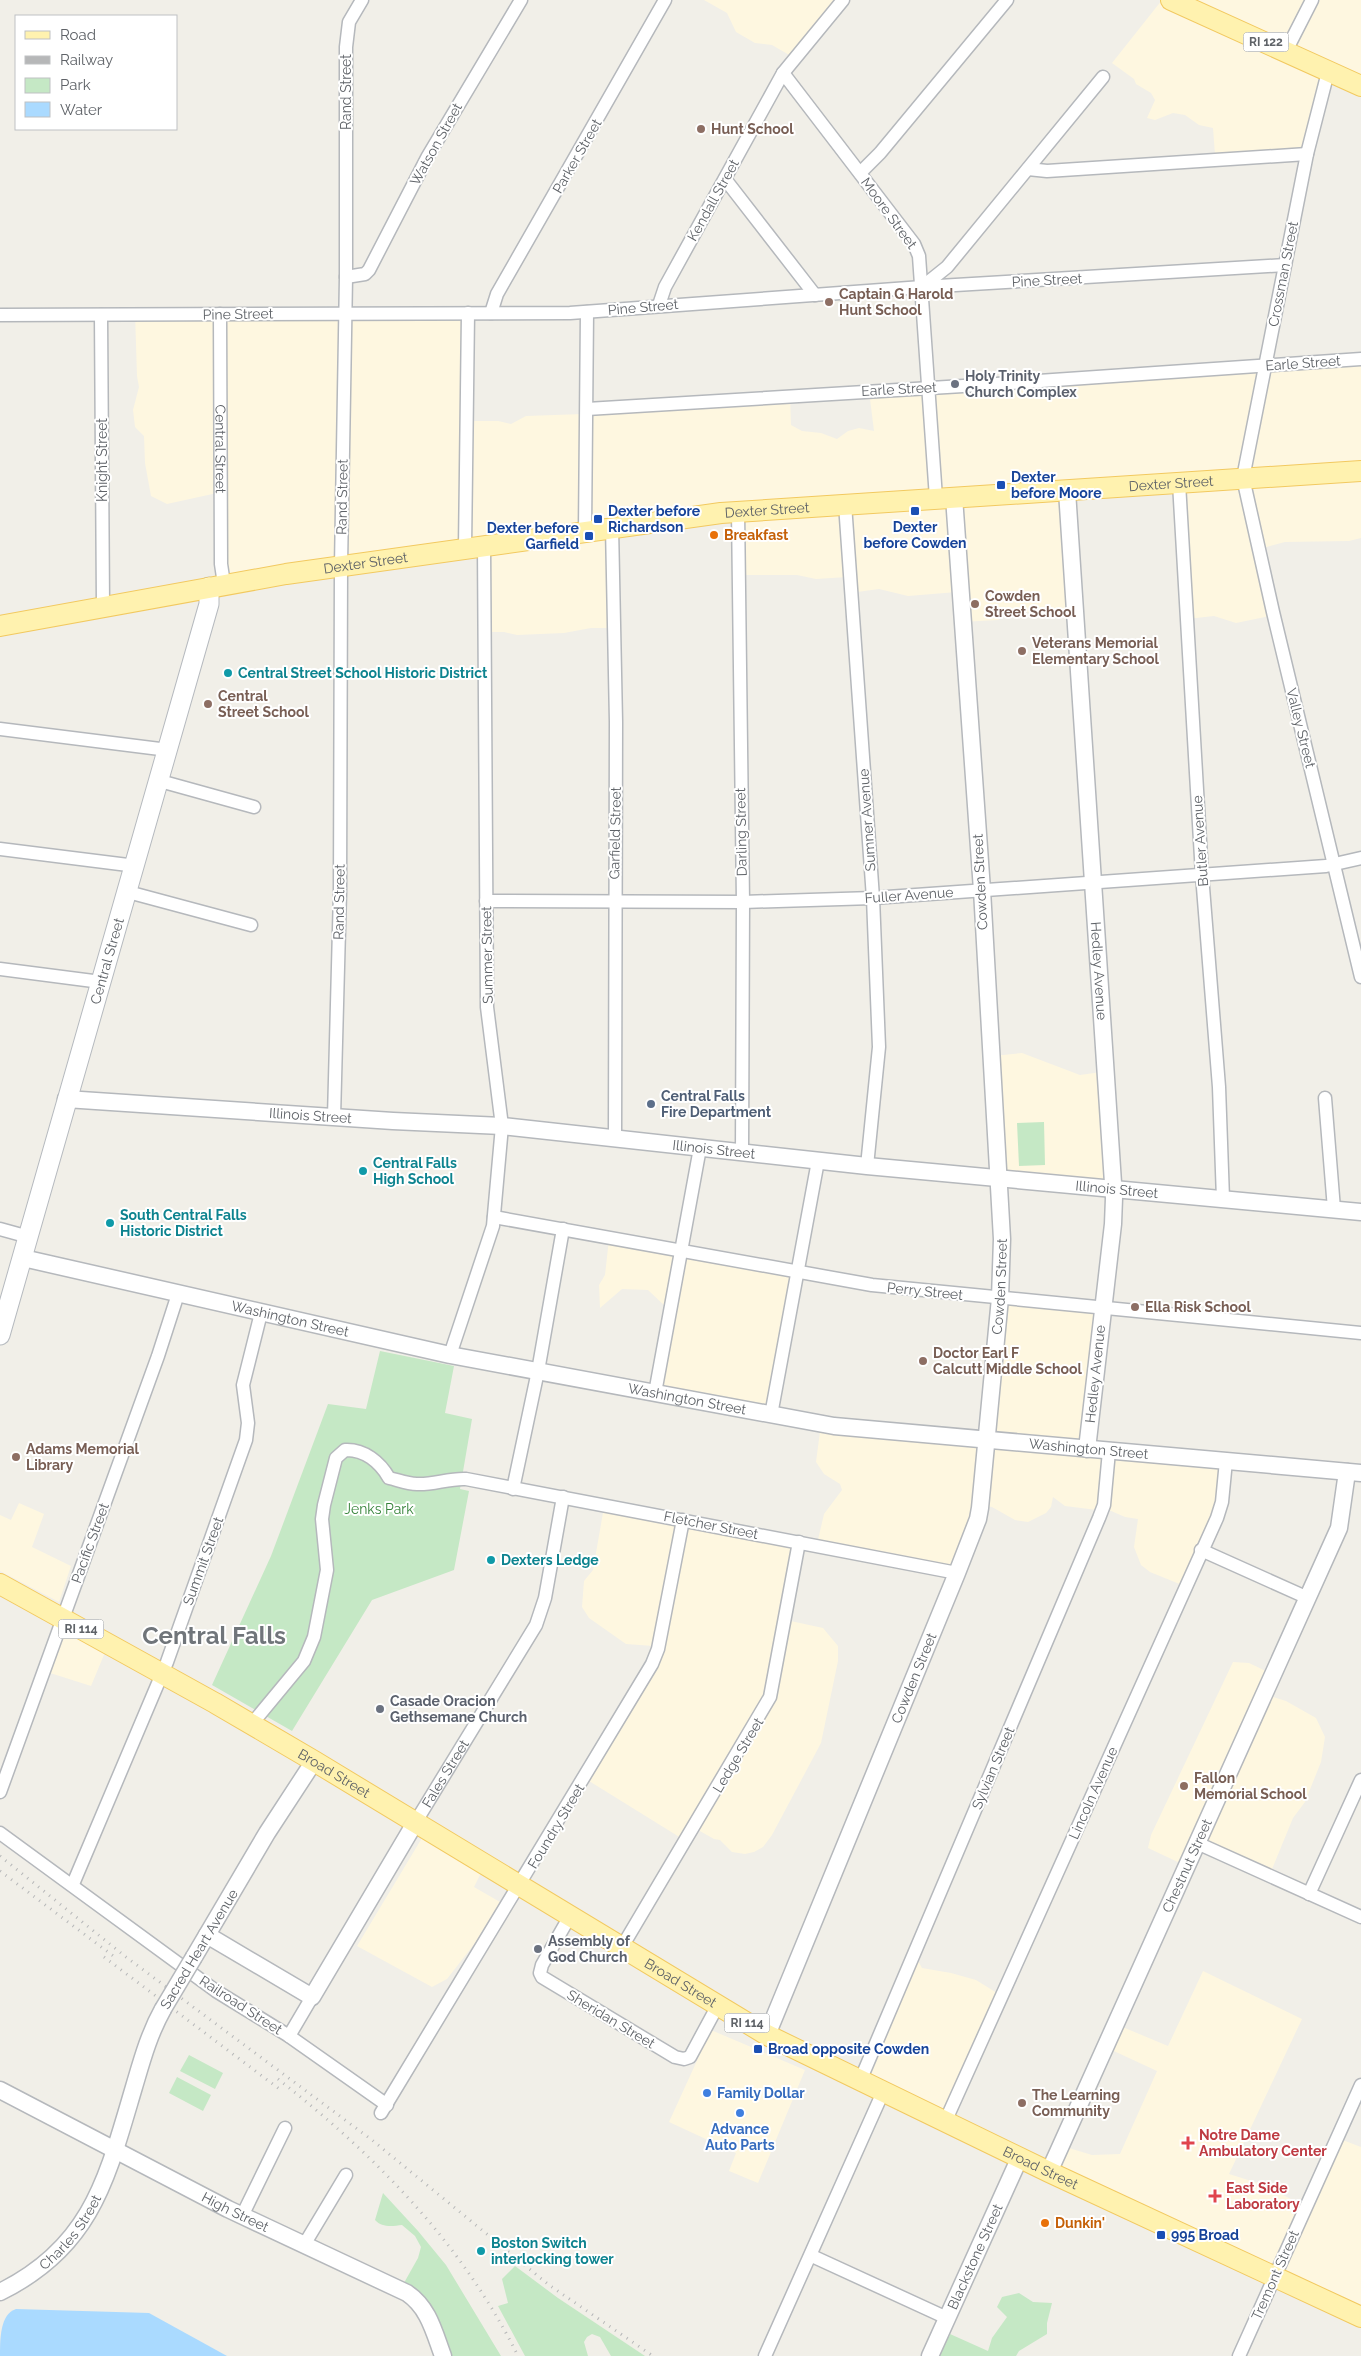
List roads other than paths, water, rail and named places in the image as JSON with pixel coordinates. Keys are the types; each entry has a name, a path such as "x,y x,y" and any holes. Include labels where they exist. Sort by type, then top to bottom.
{"main road":[{"name":"RI 122","path":"1171,0 1361,86"},
{"name":"Dexter Street","path":"0,626 217,585 612,527 738,511 1361,471"},
{"name":"Central Street","path":"0,1335 66,1099 136,866 209,604 217,585"},
{"name":"Broad Street","path":"0,1584 314,1761 415,1824 767,2035 1049,2172 1361,2317"}],"street":[{"name":"Rand Street","path":"334,1117 340,892 341,566 346,313 346,39 349,22 362,0"},
{"name":"Watson Street","path":"346,277 365,274 368,270 428,156 521,0"},
{"name":"Parker Street","path":"491,313 497,294 665,0"},
{"name":"Kendall Street","path":"659,305 665,287 783,73 843,0"},
{"path":"860,173 880,153 1007,0"},
{"path":"1286,51 1312,0"},
{"name":"Crossman Street","path":"1244,478 1307,154 1328,72"},
{"name":"Moore Street","path":"783,73 914,244 918,256 922,287 930,387 945,498"},
{"path":"922,287 947,267 1103,77"},
{"path":"1028,169 1047,171 1307,154"},
{"path":"725,179 815,295"},
{"name":"Pine Street","path":"0,315 587,312 659,305 922,287 1285,265"},
{"path":"585,531 587,312"},
{"name":"Summer Street","path":"450,1355 494,1217 502,1126 488,1016 468,313"},
{"name":"Central Street","path":"217,585 221,556 220,314"},
{"name":"Knight Street","path":"101,315 103,606"},
{"name":"Earle Street","path":"587,409 1361,359"},
{"name":"Valley Street","path":"1244,478 1272,612 1335,864 1361,977"},
{"name":"Butler Avenue","path":"1178,484 1202,875 1219,1087 1223,1199"},
{"name":"Hedley Avenue","path":"1067,491 1113,1190 1113,1224 1087,1449"},
{"name":"Cowden Street","path":"767,2035 978,1519 1000,1298 1002,1239 982,890 945,498"},
{"name":"Sumner Avenue","path":"845,504 873,898 879,1047 867,1166"},
{"name":"Darling Street","path":"738,511 743,902 742,1153"},
{"name":"Garfield Street","path":"612,527 616,722 614,903 615,1139"},
{"path":"0,729 168,750"},
{"path":"160,781 254,807"},
{"path":"0,849 136,866"},
{"name":"Fuller Avenue","path":"486,901 614,903 743,902 873,898 1202,875 1335,864 1361,858"},
{"path":"128,892 251,925"},
{"path":"0,969 101,982"},
{"path":"1325,1098 1334,1209"},
{"name":"Illinois Street","path":"66,1099 502,1126 867,1166 1361,1212"},
{"path":"654,1393 700,1148"},
{"path":"771,1415 818,1161"},
{"name":"Perry Street","path":"494,1217 872,1285 1361,1333"},
{"path":"0,1229 29,1236"},
{"path":"513,1489 538,1371 563,1229"},
{"name":"Washington Street","path":"23,1258 450,1355 834,1426 1354,1472"},
{"name":"Pacific Street","path":"0,1792 158,1356 178,1294"},
{"name":"Summit Street","path":"73,1884 162,1674 246,1440 248,1423 243,1385 261,1313"},
{"name":"Fletcher Street","path":"251,1725 304,1661 314,1638 327,1570 322,1519 324,1505 335,1462 339,1454 345,1450 361,1452 379,1464 388,1478 406,1483 422,1484 466,1479 957,1573"},
{"name":"Sylvian Street","path":"860,2081 1099,1518 1104,1505 1109,1451"},
{"name":"Lincoln Avenue","path":"945,2122 1220,1510 1226,1461"},
{"name":"Chestnut Street","path":"1049,2172 1339,1528 1354,1472"},
{"name":"Fales Street","path":"289,2036 536,1625 545,1598 562,1498"},
{"name":"Foundry Street","path":"384,2109 656,1657 683,1520"},
{"name":"Ledge Street","path":"622,1948 770,1698 799,1542"},
{"path":"1201,1550 1308,1598"},
{"name":"Sacred Heart Avenue","path":"115,2151 147,2043 163,2009 267,1833 314,1761"},
{"path":"1309,1894 1361,1780"},
{"name":"Railroad Street","path":"0,1833 73,1884 216,1991 289,2036 384,2109"},
{"path":"1197,1843 1361,1917"},
{"name":"Sheridan Street","path":"570,1916 542,1965 540,1973 542,1977 675,2057 684,2059 690,2057 718,2005"},
{"path":"208,1935 312,1997"},
{"name":"Tremont Street","path":"1239,2356 1361,2085"},
{"name":"High Street","path":"0,2090 242,2216 413,2297 426,2311 443,2356"},
{"path":"765,2356 812,2256 884,2092"},
{"path":"242,2216 285,2128"},
{"name":"Charles Street","path":"0,2292 38,2270 71,2239 95,2203 115,2151"},
{"name":"Blackstone Street","path":"930,2356 1020,2157"},
{"path":"304,2245 346,2175"},
{"path":"812,2256 947,2318"}],"water":[{"path":"16,2309 149,2313 227,2356 0,2356 4,2322 7,2316"}],"railway":[{"path":"0,1856 126,1957 372,2140 549,2285 653,2356"},
{"path":"0,1871 116,1958"},
{"path":"104,1957 282,2091"},
{"path":"278,2079 349,2139 414,2204 471,2276 496,2315 518,2356"}],"place":[{"name":"Hunt School","path":"701,129"},
{"name":"Captain G Harold Hunt School","path":"829,302"},
{"name":"Holy Trinity Church Complex","path":"955,384"},
{"name":"Dexter before Moore","path":"1001,485"},
{"name":"Dexter before Cowden","path":"915,511"},
{"name":"Dexter before Richardson","path":"598,519"},
{"name":"Breakfast","path":"714,535"},
{"name":"Dexter before Garfield","path":"589,536"},
{"name":"Cowden Street School","path":"975,604"},
{"name":"Veterans Memorial Elementary School","path":"1022,651"},
{"name":"Central Street School Historic District","path":"228,673"},
{"name":"Central Street School","path":"208,704"},
{"name":"Central Falls Fire Department","path":"651,1104"},
{"name":"Central Falls High School","path":"363,1171"},
{"name":"South Central Falls Historic District","path":"110,1223"},
{"name":"Ella Risk School","path":"1135,1307"},
{"name":"Doctor Earl F Calcutt Middle School","path":"923,1361"},
{"name":"Adams Memorial Library","path":"16,1457"},
{"name":"Dexters Ledge","path":"491,1560"},
{"name":"Casade Oracion Gethsemane Church","path":"380,1709"},
{"name":"Fallon Memorial School","path":"1184,1786"},
{"name":"Assembly of God Church","path":"538,1949"},
{"name":"Broad opposite Cowden","path":"758,2049"},
{"name":"Family Dollar","path":"707,2093"},
{"name":"The Learning Community","path":"1022,2103"},
{"name":"Advance Auto Parts","path":"740,2113"},
{"name":"Notre Dame Ambulatory Center","path":"1188,2143"},
{"name":"East Side Laboratory","path":"1215,2196"},
{"name":"Dunkin'","path":"1045,2223"},
{"name":"995 Broad","path":"1161,2235"},
{"name":"Boston Switch interlocking tower","path":"481,2251"}],"district":[{"name":"Central Falls","path":"214,1635"}],"park label":[{"name":"Jenks Park","path":"379,1509"}]}
